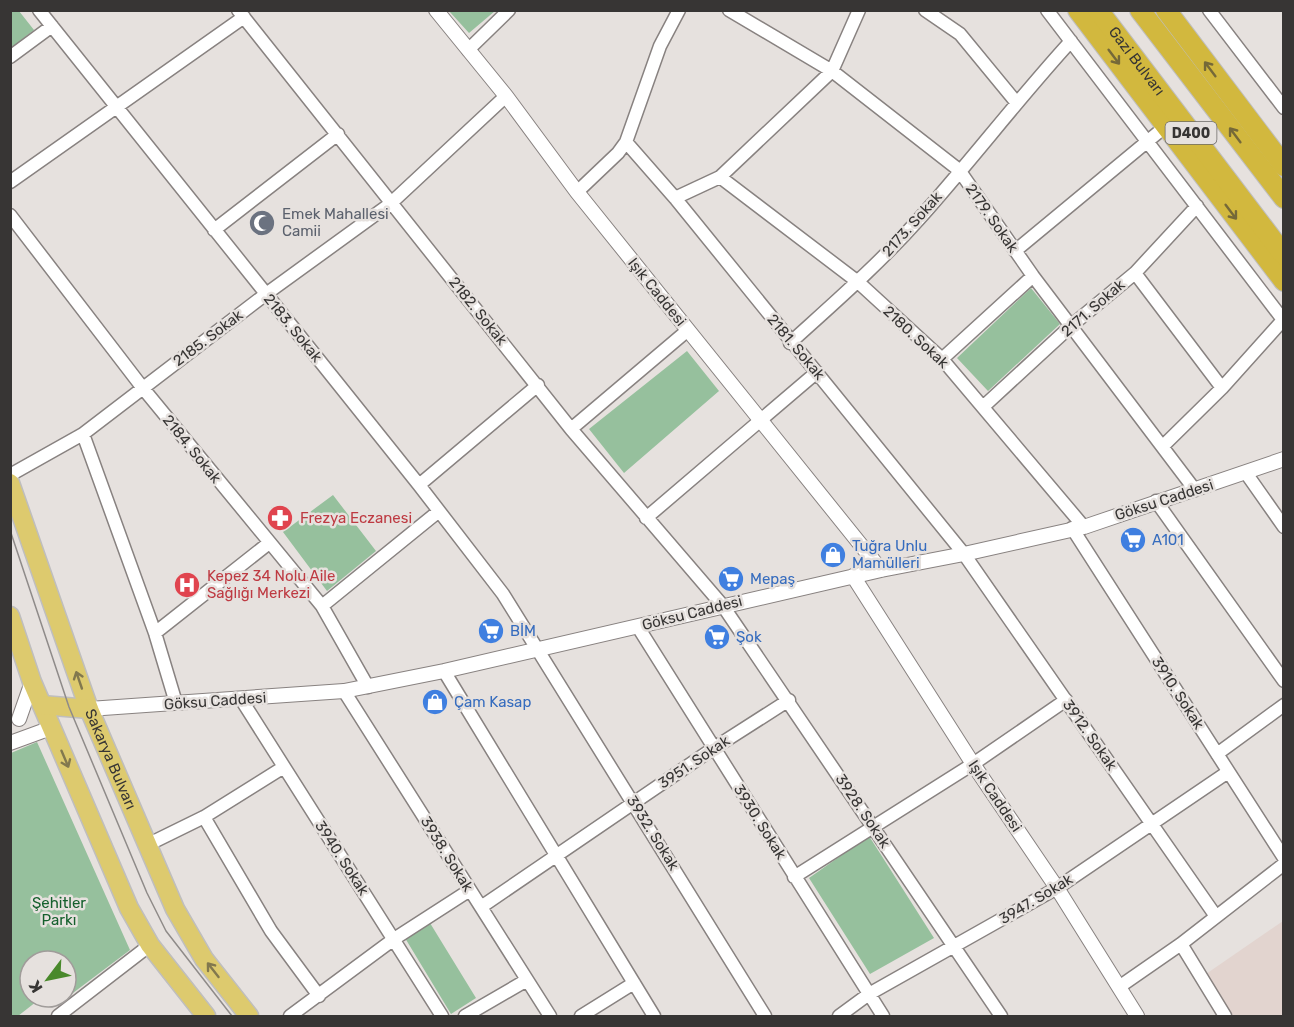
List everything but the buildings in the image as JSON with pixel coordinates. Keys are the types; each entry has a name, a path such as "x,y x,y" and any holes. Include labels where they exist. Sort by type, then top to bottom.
{"highway":[{"path":"1078,10 1284,281"},
{"name":"Gazi Bulvarı","path":"1098,10 1284,255"},
{"name":"D400","path":"1140,10 1284,198"},
{"path":"1166,10 1284,166"}],"main road":[{"name":"Sakarya Bulvarı","path":"10,483 89,709 147,845 189,935 249,1017"},
{"path":"10,616 32,682 129,908 150,945 206,1017"},
{"path":"42,705 89,709"},
{"path":"51,728 89,709"}],"street":[{"name":"2183. Sokak","path":"39,10 419,485 503,594 539,651"},
{"name":"Işık Caddesi","path":"436,10 506,96 577,192 881,570"},
{"path":"468,50 509,10"},
{"path":"577,192 618,153 626,142 660,46 679,10"},
{"name":"2179. Sokak","path":"729,10 832,71 959,170 1033,276 1195,490"},
{"path":"675,198 720,177 832,71 859,10"},
{"path":"925,10 960,34 1016,102"},
{"path":"1047,10 1283,320 1222,388 1163,446"},
{"path":"1209,10 1284,108"},
{"path":"10,183 241,14"},
{"name":"2182. Sokak","path":"241,14 338,134 390,204 572,429 723,606"},
{"path":"10,57 52,26"},
{"name":"2173. Sokak","path":"790,343 858,282 919,219 1016,102 1071,41"},
{"name":"2185. Sokak","path":"10,475 83,434 266,294 390,204 506,96"},
{"path":"1016,251 1166,126"},
{"path":"214,230 338,134"},
{"name":"2181. Sokak","path":"626,142 675,198 790,343 817,372 964,554"},
{"name":"2180. Sokak","path":"720,177 858,282 942,359 984,406 1078,527"},
{"name":"2171. Sokak","path":"984,406 1072,326 1135,273 1197,206"},
{"name":"2184. Sokak","path":"10,215 142,387 322,606 368,687"},
{"path":"1135,273 1222,388"},
{"path":"942,359 1033,276"},
{"path":"572,429 688,330"},
{"path":"646,518 817,372"},
{"path":"419,485 538,386"},
{"path":"83,434 155,633 176,703"},
{"name":"Göksu Caddesi","path":"89,709 344,691 368,687 539,651 853,576 964,554 1078,527 1284,459"},
{"path":"1246,473 1284,527"},
{"path":"1156,501 1284,681"},
{"path":"322,606 439,511"},
{"name":"3910. Sokak","path":"1078,527 1217,754 1284,858"},
{"path":"155,633 269,543"},
{"name":"3912. Sokak","path":"964,554 1215,915"},
{"name":"Işık Caddesi","path":"853,576 973,765 1058,888 1137,1017"},
{"name":"3928. Sokak","path":"723,606 789,700 1001,1017"},
{"name":"3930. Sokak","path":"638,627 883,1017"},
{"name":"3932. Sokak","path":"539,651 635,803 765,1017"},
{"path":"444,671 654,1017"},
{"path":"15,723 32,682"},
{"name":"3938. Sokak","path":"344,691 550,1017"},
{"name":"3940. Sokak","path":"241,699 442,1017"},
{"name":"3951. Sokak","path":"481,907 714,748 789,700"},
{"path":"794,877 973,765 1066,700"},
{"path":"15,723 42,705"},
{"path":"1217,754 1284,705"},
{"path":"10,743 51,728"},
{"path":"147,845 204,817 284,767"},
{"name":"3947. Sokak","path":"839,1017 869,994 1058,888 1228,771"},
{"path":"204,817 271,931 319,996"},
{"path":"1119,987 1181,944 1215,915 1284,864"},
{"path":"290,1017 394,939 470,890"},
{"path":"1181,944 1225,1017"},
{"path":"58,1017 150,945"},
{"path":"465,1017 527,980"},
{"path":"581,1017 634,983"}],"shaded area":[{"path":"1283,921 1283,1016 1233,1016 1206,974"}],"green space":[{"path":"11,10 19,11 34,30 11,48"},
{"path":"449,11 495,11 469,33"},
{"path":"1031,288 1060,324 988,391 957,358"},
{"path":"687,351 719,391 624,473 589,429"},
{"path":"333,495 376,551 327,591 283,532"},
{"name":"Şehitler Parkı","path":"37,742 130,950 78,989 78,949 18,949 18,1009 27,1009 18,1016 11,1016 11,753"},
{"path":"869,836 934,938 870,974 809,878"},
{"path":"430,923 476,998 451,1014 405,938"}],"tram line":[{"path":"10,530 69,707 147,893 166,931 232,1016"}],"place":[{"name":"Emek Mahallesi Camii","path":"262,223"},
{"name":"Frezya Eczanesi","path":"280,518"},
{"name":"A101","path":"1133,540"},
{"name":"Tuğra Unlu Mamülleri","path":"833,555"},
{"name":"Mepaş","path":"731,579"},
{"name":"Kepez 34 Nolu Aile Sağlığı Merkezi","path":"187,585"},
{"name":"BİM","path":"491,631"},
{"name":"Şok","path":"717,637"},
{"name":"Çam Kasap","path":"435,702"}]}
